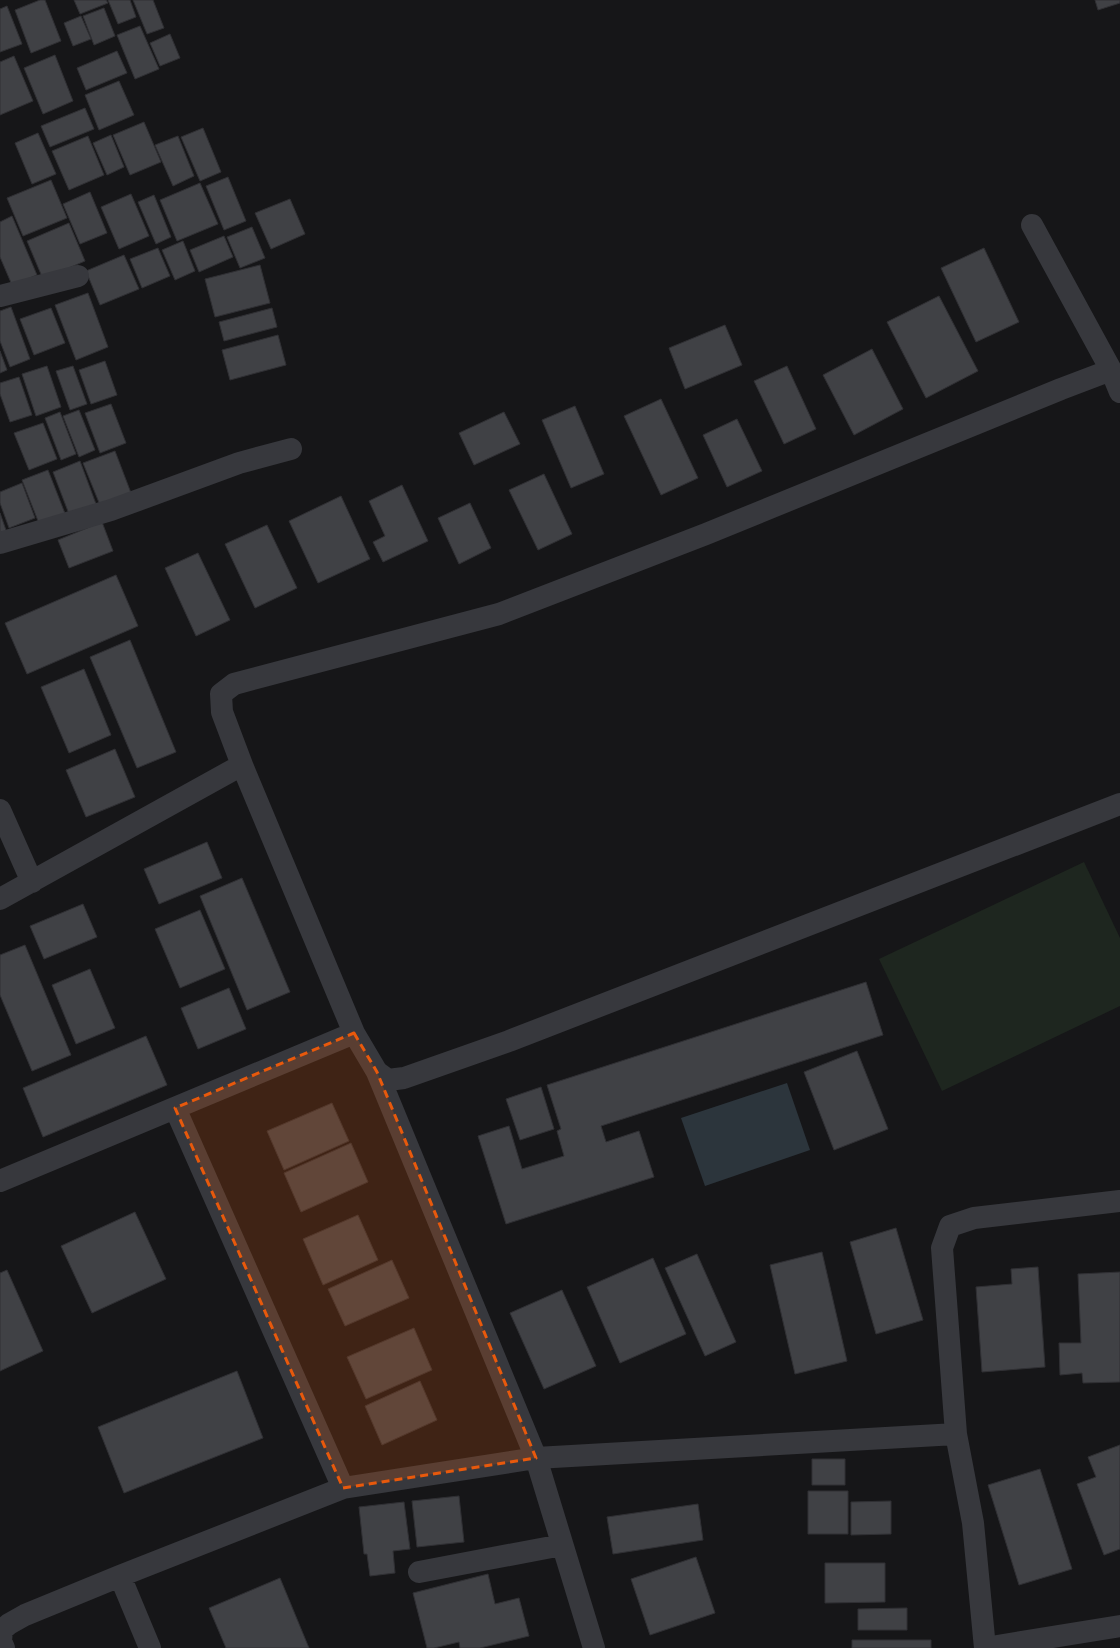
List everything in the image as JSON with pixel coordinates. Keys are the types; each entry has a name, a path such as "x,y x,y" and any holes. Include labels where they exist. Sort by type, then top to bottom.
{"street":[{"path":"1032,225 1111,370 1120,392"},
{"path":"0,296 78,276"},
{"path":"594,1648 536,1458 376,1072 354,1033 242,766 222,712 221,694 234,684 499,614 706,534 1111,370"},
{"path":"0,543 111,510 239,463 291,449"},
{"path":"0,899 242,766"},
{"path":"376,1072 388,1080 404,1078 509,1041 1120,804"},
{"path":"0,810 32,882"},
{"path":"0,1180 354,1033"},
{"path":"175,1108 343,1488"},
{"path":"1120,1201 974,1218 950,1226 942,1248 956,1434 973,1524 985,1648 1120,1626"},
{"path":"4,1648 1,1641 2,1630 9,1624 25,1615 343,1488 536,1458 956,1434"},
{"path":"419,1572 562,1545"},
{"path":"120,1576 150,1648"}],"highlighted area":[{"path":"354,1033 377,1072 536,1458 343,1488 175,1108"}],"shaded area":[{"path":"1084,862 1120,938 1120,1006 942,1091 879,959"},
{"path":"787,1083 810,1150 705,1186 681,1118"}],"building":[{"path":"40,0 45,0 61,41 31,53 15,10"},
{"path":"74,0 106,0 108,3 80,14"},
{"path":"108,0 130,0 136,17 118,24"},
{"path":"133,0 153,0 164,28 147,34"},
{"path":"1095,0 1120,0 1120,3 1098,10"},
{"path":"7,6 22,44 0,52 0,9"},
{"path":"104,8 115,36 94,45 83,16"},
{"path":"81,16 91,39 73,46 64,23"},
{"path":"140,26 159,69 135,79 117,35"},
{"path":"170,34 180,58 160,66 150,43"},
{"path":"117,51 127,73 86,90 77,68"},
{"path":"55,55 73,101 43,114 24,68"},
{"path":"14,56 33,101 0,115 0,62"},
{"path":"119,81 134,115 99,130 85,95"},
{"path":"85,108 94,129 50,147 41,126"},
{"path":"144,122 161,162 130,175 113,135"},
{"path":"203,128 221,172 200,181 181,137"},
{"path":"38,133 56,174 32,184 15,143"},
{"path":"111,135 124,167 107,175 93,143"},
{"path":"88,136 104,175 69,190 52,151"},
{"path":"178,136 194,176 173,186 155,145"},
{"path":"228,177 246,221 224,230 206,186"},
{"path":"51,180 67,218 23,236 7,198"},
{"path":"200,183 218,224 177,241 160,200"},
{"path":"90,192 107,233 80,244 63,204"},
{"path":"131,194 149,236 119,249 101,207"},
{"path":"154,195 171,237 156,244 138,202"},
{"path":"290,199 305,234 271,249 255,213"},
{"path":"12,216 37,275 12,285 0,257 0,222"},
{"path":"69,223 85,261 43,279 27,241"},
{"path":"252,227 265,258 240,268 227,237"},
{"path":"224,236 233,257 199,272 190,250"},
{"path":"183,241 195,271 175,280 162,250"},
{"path":"158,248 170,276 142,288 130,259"},
{"path":"984,248 1019,322 976,342 941,268"},
{"path":"124,255 139,289 100,305 86,271"},
{"path":"260,265 270,303 215,317 205,279"},
{"path":"88,293 108,347 76,360 55,305"},
{"path":"939,296 978,371 926,398 887,322"},
{"path":"11,307 30,359 10,367 0,341 0,311"},
{"path":"51,308 65,343 34,355 20,319"},
{"path":"272,308 277,327 224,341 219,322"},
{"path":"725,325 742,365 685,389 669,348"},
{"path":"278,335 286,365 230,380 222,350"},
{"path":"872,349 903,409 854,435 823,375"},
{"path":"0,351 7,370 0,373"},
{"path":"105,361 117,395 91,404 79,370"},
{"path":"47,366 61,407 36,416 22,374"},
{"path":"73,366 87,404 70,410 56,371"},
{"path":"787,366 816,429 784,444 754,381"},
{"path":"19,377 32,415 10,422 0,394 0,383"},
{"path":"661,399 698,478 661,495 624,416"},
{"path":"111,404 126,443 100,453 85,413"},
{"path":"575,406 604,474 571,488 542,420"},
{"path":"79,410 95,450 79,457 63,416"},
{"path":"60,412 76,454 61,460 45,418"},
{"path":"504,412 520,444 474,465 459,433"},
{"path":"737,419 762,471 727,487 703,435"},
{"path":"43,423 57,459 29,470 14,433"},
{"path":"115,451 131,493 100,505 83,463"},
{"path":"80,461 96,504 69,514 53,472"},
{"path":"48,470 66,516 40,526 22,480"},
{"path":"544,474 572,534 538,550 509,490"},
{"path":"22,483 35,518 9,528 0,503 0,492"},
{"path":"402,485 428,541 383,562 373,542 385,536 369,501"},
{"path":"341,496 370,559 318,583 289,521"},
{"path":"470,503 491,548 459,564 438,518"},
{"path":"0,513 7,533 0,536"},
{"path":"102,522 113,551 69,568 58,540"},
{"path":"267,525 297,588 255,608 225,544"},
{"path":"198,553 230,620 196,636 165,568"},
{"path":"116,575 138,626 27,674 5,623"},
{"path":"130,640 176,752 137,768 90,657"},
{"path":"84,669 111,735 69,753 41,687"},
{"path":"115,749 135,797 86,817 66,770"},
{"path":"207,842 222,878 159,904 144,869"},
{"path":"242,878 290,992 247,1010 200,896"},
{"path":"83,904 97,937 44,959 30,926"},
{"path":"200,910 225,969 180,988 155,929"},
{"path":"25,945 71,1055 32,1071 0,995 0,955"},
{"path":"90,969 115,1028 76,1044 52,985"},
{"path":"866,982 883,1035 601,1126 606,1142 639,1131 654,1177 506,1224 478,1136 509,1126 522,1169 564,1156 557,1131 561,1129 547,1085"},
{"path":"229,988 246,1029 198,1049 181,1008"},
{"path":"146,1036 167,1085 43,1137 23,1088"},
{"path":"857,1051 888,1129 834,1150 804,1072"},
{"path":"541,1087 554,1129 520,1140 506,1099"},
{"path":"332,1103 349,1141 284,1170 267,1131"},
{"path":"351,1143 368,1182 301,1212 284,1173"},
{"path":"135,1212 166,1279 92,1313 61,1246"},
{"path":"358,1215 378,1260 323,1285 303,1239"},
{"path":"896,1228 923,1320 876,1334 850,1242"},
{"path":"822,1252 847,1361 795,1374 770,1265"},
{"path":"697,1254 736,1342 705,1356 665,1268"},
{"path":"653,1258 686,1334 620,1363 587,1287"},
{"path":"392,1260 409,1298 345,1326 328,1289"},
{"path":"1038,1267 1045,1367 982,1372 976,1287 1012,1284 1011,1269"},
{"path":"7,1270 43,1351 0,1371 0,1273"},
{"path":"1120,1272 1120,1382 1083,1383 1082,1373 1060,1375 1059,1343 1081,1343 1078,1274"},
{"path":"562,1290 596,1366 544,1389 510,1313"},
{"path":"414,1328 432,1370 366,1399 347,1357"},
{"path":"237,1371 263,1438 124,1493 98,1427"},
{"path":"420,1381 437,1420 382,1445 365,1406"},
{"path":"1120,1445 1120,1549 1104,1555 1077,1484 1096,1477 1088,1457"},
{"path":"812,1459 845,1459 845,1485 812,1485"},
{"path":"1040,1469 1072,1569 1019,1585 988,1485"},
{"path":"808,1491 848,1491 848,1534 808,1534"},
{"path":"459,1496 464,1542 417,1547 412,1501"},
{"path":"891,1501 891,1534 851,1535 851,1502"},
{"path":"404,1502 410,1549 393,1551 395,1573 370,1576 367,1554 364,1554 359,1507"},
{"path":"698,1504 703,1540 613,1554 607,1517"},
{"path":"696,1557 715,1613 650,1635 631,1579"},
{"path":"825,1563 885,1563 885,1602 825,1603"},
{"path":"488,1574 495,1604 519,1598 529,1636 480,1648 460,1648 459,1642 434,1648 427,1648 413,1593"},
{"path":"280,1578 309,1648 226,1648 209,1608"},
{"path":"907,1608 907,1630 858,1630 858,1609"},
{"path":"852,1640 931,1640 931,1648 852,1648"}]}
